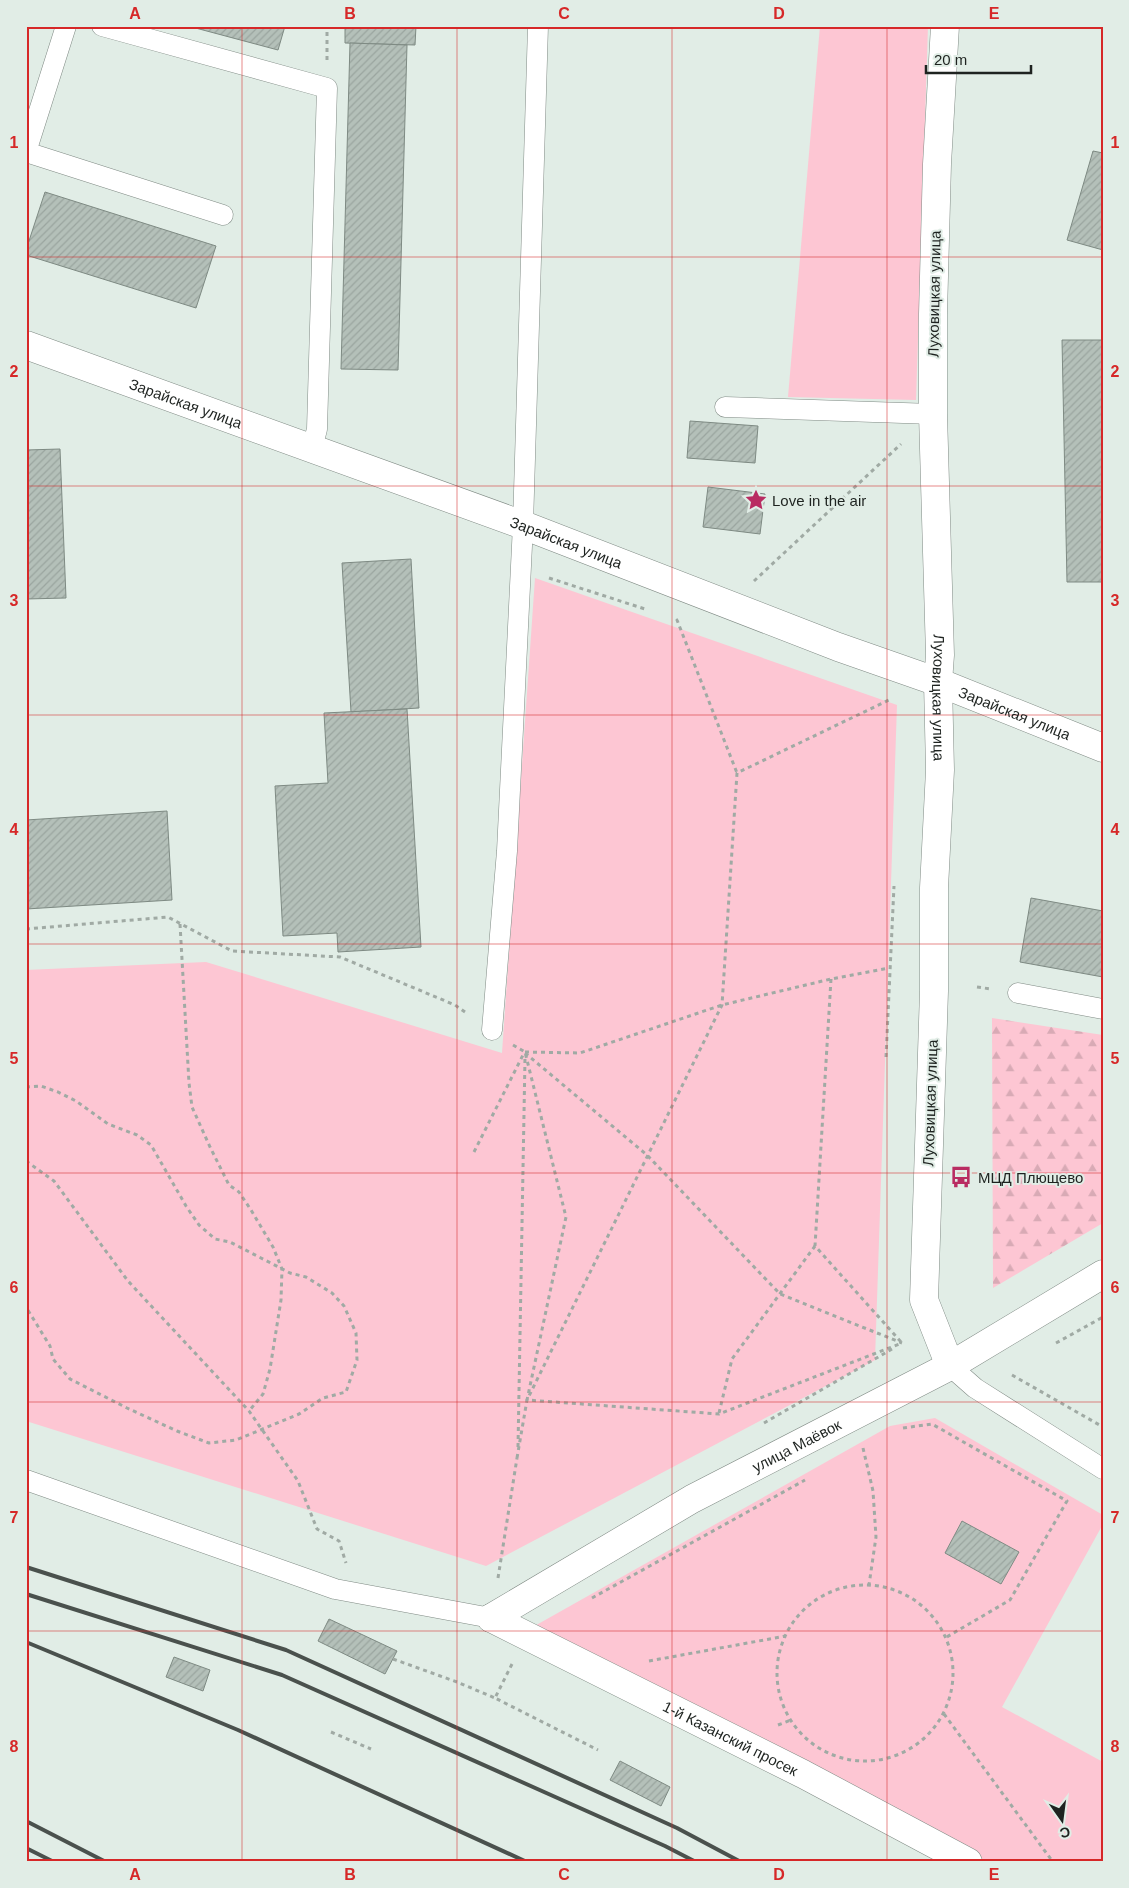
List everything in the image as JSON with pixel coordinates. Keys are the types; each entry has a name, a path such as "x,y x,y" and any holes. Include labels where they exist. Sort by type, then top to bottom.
{"street":[{"name":"Луховицкая улица","path":"945,26 936,164 932,414 940,655 938,682 940,770 934,888 934,991 924,1300 950,1366"},
{"name":"Зарайская улица","path":"26,345 523,525 838,647 938,682 1103,748"},
{"name":"улица Маёвок","path":"491,1618 692,1499 950,1366 1103,1274"},
{"name":"1-й Казанский просек","path":"491,1618 803,1774 968,1862"}],"lane":[{"path":"66,26 26,152 223,215"},
{"path":"102,26 327,88 317,429 312,448"},
{"path":"492,1030 508,851 523,525 538,26"},
{"path":"725,407 932,414"},
{"path":"1018,993 1103,1009"},
{"path":"950,1366 975,1388 1103,1469"},
{"path":"26,1480 335,1589 491,1618"}],"path":[{"path":"749,585 932,414"},
{"path":"520,568 649,611"},
{"path":"668,617 686,623"},
{"path":"527,1400 722,1005 737,773 677,620"},
{"path":"737,773 896,697 887,694"},
{"path":"886,1057 894,886"},
{"path":"26,928 168,917 232,950 340,957 454,1005 525,1052 647,1155 780,1294 902,1343"},
{"path":"180,923 192,1107 229,1185 239,1192 252,1210 282,1269 281,1300 270,1369 263,1394 249,1411"},
{"path":"525,1052 580,1053 722,1005 831,978 889,968"},
{"path":"719,1414 732,1359 815,1246 831,978"},
{"path":"474,1152 525,1052"},
{"path":"498,1575 527,1400 566,1217 525,1052"},
{"path":"517,1458 525,1052"},
{"path":"26,1087 41,1086 58,1092 76,1101 108,1124 137,1135 151,1145 186,1206 200,1225 215,1239 230,1242 290,1273 306,1277 322,1285 332,1293 344,1306 356,1333 357,1360 346,1392 323,1398 299,1414 236,1440 209,1443 177,1431 127,1408 70,1379 53,1359 50,1346 26,1306"},
{"path":"26,1161 54,1181 128,1281 249,1411 298,1481 318,1529 339,1541 355,1593"},
{"path":"815,1246 902,1343"},
{"path":"527,1400 719,1414 902,1343"},
{"path":"1005,1371 1103,1427"},
{"path":"899,1429 932,1424 1067,1501 1010,1600 945,1638"},
{"path":"854,1453 870,1444"},
{"path":"863,1448 874,1491 876,1538 869,1585"},
{"path":"700,1537 812,1476"},
{"path":"869,1585 898,1591 923,1606 942,1629 952,1656 953,1686 944,1714 927,1737 902,1754 874,1762 845,1759 818,1749 797,1729 782,1704 777,1676 781,1647 794,1622 814,1601 840,1589 869,1585"},
{"path":"644,1662 787,1636"},
{"path":"393,1659 457,1682 494,1698"},
{"path":"944,1714 1053,1862"},
{"path":"546,1723 598,1750"},
{"path":"331,1732 371,1749"}],"green space":[{"path":"820,26 928,26 916,400 788,397"},
{"path":"535,578 897,705 875,1360 486,1566 26,1421 26,970 206,962 502,1053"},
{"path":"992,1018 1103,1035 1103,1223 993,1288"},
{"path":"935,1418 1103,1515 1103,1524 1002,1707 1103,1762 1103,1862 987,1862 531,1628 890,1426"}],"building":[{"path":"188,26 285,26 278,50"},
{"path":"345,26 416,26 415,45 345,43"},
{"path":"350,43 407,45 398,370 341,369"},
{"path":"1093,151 1103,153 1103,250 1067,240"},
{"path":"45,192 216,246 196,308 26,255"},
{"path":"1062,340 1103,340 1103,582 1067,582"},
{"path":"690,421 758,426 755,463 687,458"},
{"path":"60,449 66,598 26,599 26,450"},
{"path":"708,487 765,494 760,534 703,527"},
{"path":"411,559 419,708 351,712 342,563"},
{"path":"407,709 421,947 338,952 337,933 283,936 275,786 328,783 324,713"},
{"path":"167,811 172,900 26,909 26,820"},
{"path":"1031,898 1103,911 1103,977 1020,962"},
{"path":"962,1521 1019,1552 1001,1584 945,1553"},
{"path":"329,1619 397,1651 385,1674 318,1641"},
{"path":"174,1657 210,1670 203,1691 166,1677"},
{"path":"620,1761 670,1787 661,1806 610,1780"}],"railway":[{"path":"26,1567 286,1650 677,1828 741,1862"},
{"path":"26,1594 282,1675 665,1846 696,1862"},
{"path":"26,1642 238,1730 527,1862"},
{"path":"26,1821 106,1862"},
{"path":"26,1848 54,1862"}],"place":[{"name":"Love in the air","path":"756,500"},
{"name":"МЦД Плющево","path":"961,1177"}]}
